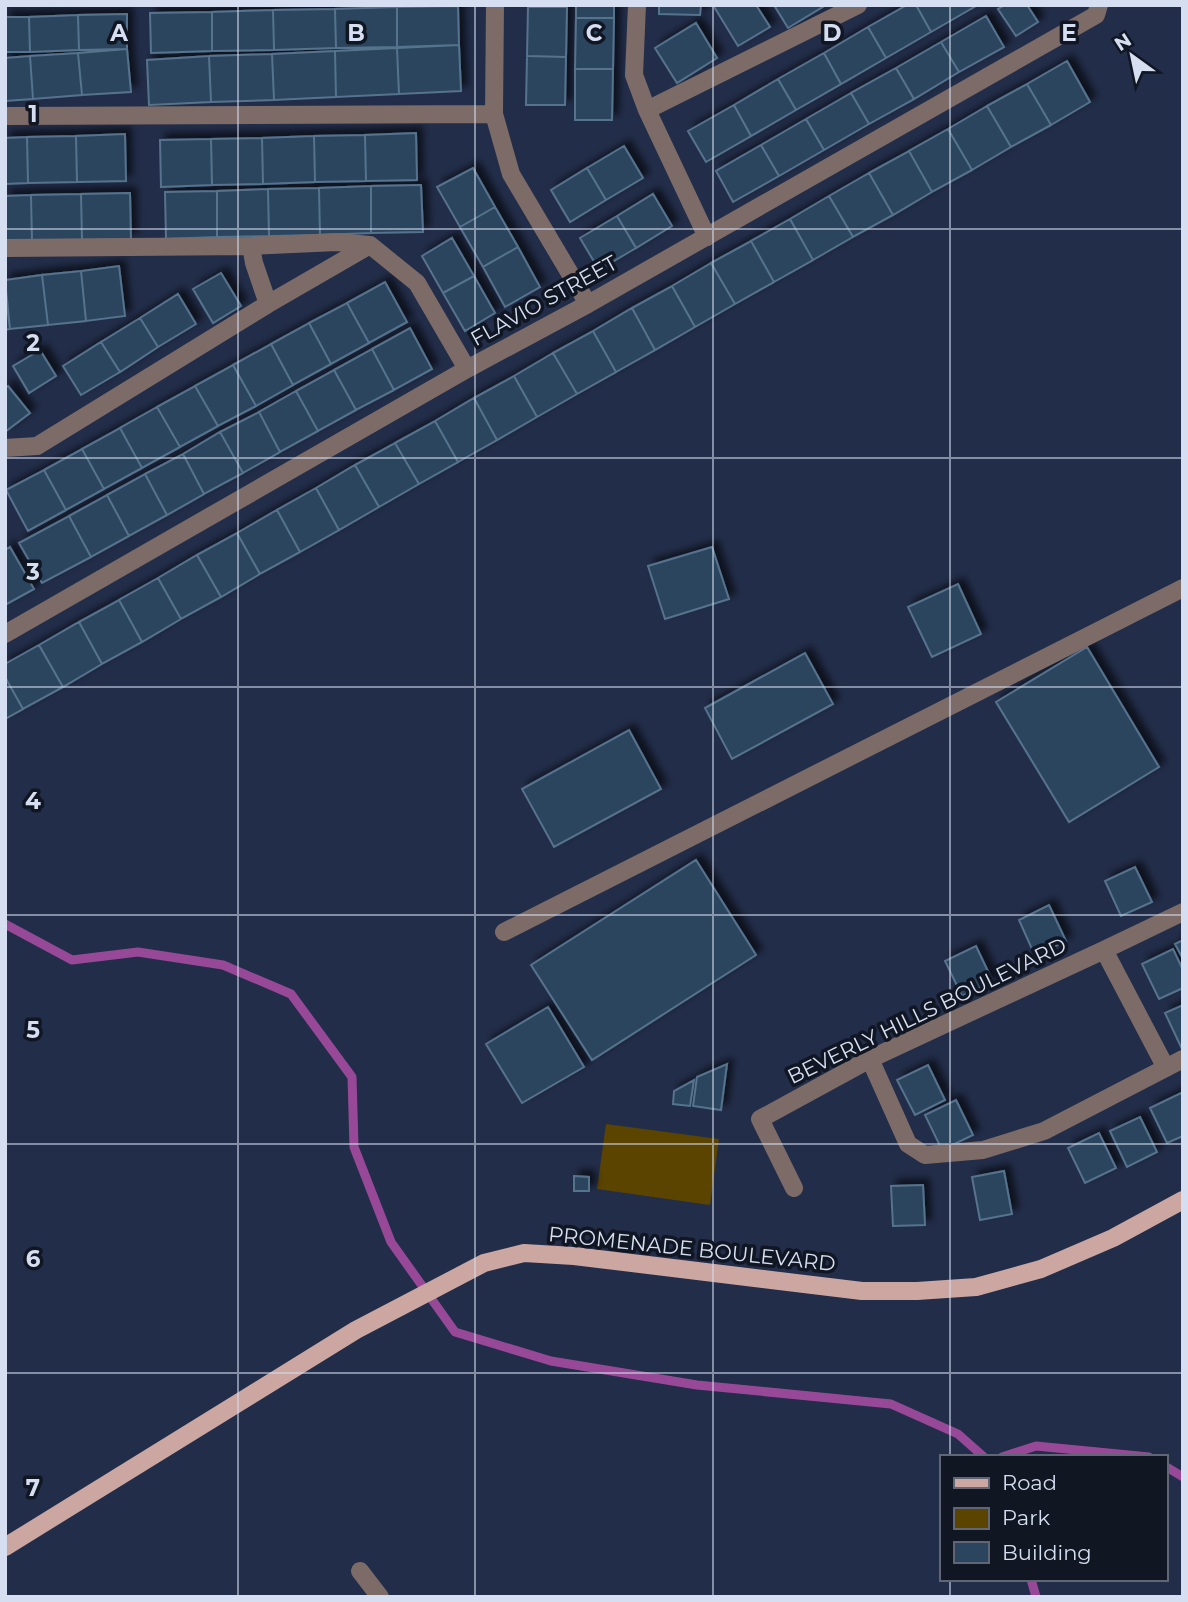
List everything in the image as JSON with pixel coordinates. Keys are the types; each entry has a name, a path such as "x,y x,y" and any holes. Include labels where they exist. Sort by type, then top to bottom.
{"main road":[{"name":"PROMENADE BOULEVARD","path":"5,1547 356,1329 484,1263 524,1253 574,1256 862,1291 976,1287 1041,1269 1114,1238 1183,1200"}],"street":[{"path":"495,5 494,114 511,174 588,304"},
{"path":"637,5 634,75 647,110 707,237"},
{"path":"647,110 858,5"},
{"name":"FLAVIO STREET","path":"5,634 467,369 588,304 1096,15 1099,5"},
{"path":"5,116 494,114"},
{"path":"5,248 251,247 337,242 370,245 417,283 467,369"},
{"path":"5,448 37,446 268,304 370,245"},
{"path":"251,247 268,304"},
{"path":"505,932 1183,589"},
{"name":"BEVERLY HILLS BOULEVARD","path":"794,1188 760,1119 870,1059 1183,912"},
{"path":"1104,950 1166,1068"},
{"path":"870,1059 908,1144 925,1155 983,1150 1044,1131 1183,1059"},
{"path":"360,1570 380,1597"}],"green space":[{"path":"606,1124 719,1139 710,1205 597,1189"}],"building":[{"path":"567,5 567,7 528,7"},
{"path":"576,5 614,5 614,18 576,18"},
{"path":"659,5 701,5 700,15 659,14"},
{"path":"713,5 756,5 770,27 738,46"},
{"path":"774,5 826,5 788,28"},
{"path":"907,5 916,5 931,32 886,58 868,27"},
{"path":"916,5 976,5 976,6 931,32"},
{"path":"1005,5 1027,5 1038,22 1016,36 998,9"},
{"path":"458,6 459,45 397,47 397,7"},
{"path":"397,7 397,47 336,48 335,9"},
{"path":"528,7 567,7 566,57 527,56"},
{"path":"335,9 336,48 274,50 273,10"},
{"path":"273,10 274,50 212,51 212,12"},
{"path":"212,12 212,51 151,53 150,13"},
{"path":"127,14 127,49 79,50 78,15"},
{"path":"78,15 79,50 30,52 29,17"},
{"path":"986,16 1004,47 959,72 941,42"},
{"path":"5,17 29,17 30,52 5,52"},
{"path":"576,18 614,18 613,69 575,69"},
{"path":"696,23 717,58 677,83 655,48"},
{"path":"868,27 886,58 841,84 824,53"},
{"path":"941,42 959,72 914,99 896,68"},
{"path":"459,45 461,91 399,94 397,48"},
{"path":"397,48 399,94 336,97 335,51"},
{"path":"127,49 131,92 82,95 78,53"},
{"path":"335,51 336,97 274,100 272,54"},
{"path":"78,53 82,95 33,99 30,56"},
{"path":"824,53 841,84 796,110 778,79"},
{"path":"272,54 274,100 211,102 209,56"},
{"path":"30,56 33,99 5,101 5,58"},
{"path":"209,56 211,102 149,105 147,60"},
{"path":"527,56 566,57 565,105 526,105"},
{"path":"1067,61 1090,102 1051,125 1027,84"},
{"path":"896,68 914,99 869,124 851,93"},
{"path":"575,69 613,69 612,120 575,120"},
{"path":"778,79 796,110 751,136 734,105"},
{"path":"1027,84 1051,125 1011,147 987,106"},
{"path":"851,93 869,124 824,150 806,119"},
{"path":"734,105 751,136 706,162 688,131"},
{"path":"987,106 1011,147 972,170 948,129"},
{"path":"806,119 824,150 779,176 761,145"},
{"path":"948,129 972,170 932,192 909,151"},
{"path":"416,133 417,180 366,181 365,135"},
{"path":"125,134 126,181 77,182 76,136"},
{"path":"365,135 366,181 315,182 314,136"},
{"path":"76,136 77,182 28,183 27,137"},
{"path":"314,136 315,182 263,184 262,138"},
{"path":"27,137 28,183 5,184 5,138"},
{"path":"262,138 263,184 212,185 211,139"},
{"path":"211,139 212,185 161,187 160,140"},
{"path":"761,145 779,176 733,202 716,171"},
{"path":"624,146 643,178 606,200 587,168"},
{"path":"909,151 932,192 893,215 869,173"},
{"path":"473,168 495,207 460,227 437,187"},
{"path":"587,168 606,200 570,222 551,190"},
{"path":"869,173 893,215 853,237 829,196"},
{"path":"421,185 423,232 371,233 371,186"},
{"path":"371,186 371,233 320,235 319,188"},
{"path":"319,188 320,235 269,236 268,189"},
{"path":"268,189 269,236 217,237 217,191"},
{"path":"217,191 217,237 166,239 165,192"},
{"path":"130,193 131,239 82,240 81,194"},
{"path":"81,194 82,240 32,242 31,195"},
{"path":"653,194 672,226 636,248 617,216"},
{"path":"31,195 32,242 5,242 5,196"},
{"path":"829,196 853,237 813,260 790,219"},
{"path":"495,207 518,247 483,267 460,227"},
{"path":"617,216 636,248 599,270 580,238"},
{"path":"790,219 813,260 774,282 751,241"},
{"path":"452,238 474,276 443,293 422,256"},
{"path":"751,241 774,282 735,304 711,263"},
{"path":"518,247 540,287 505,307 483,267"},
{"path":"711,263 735,304 695,327 672,286"},
{"path":"119,266 125,316 86,321 81,271"},
{"path":"81,271 86,321 48,325 42,275"},
{"path":"221,273 241,306 213,323 193,289"},
{"path":"42,275 48,325 10,329 5,280"},
{"path":"474,276 495,313 465,331 443,293"},
{"path":"385,282 407,322 369,343 347,303"},
{"path":"672,286 695,327 655,350 632,308"},
{"path":"5,290 10,329 5,330"},
{"path":"178,294 196,324 158,347 140,318"},
{"path":"347,303 369,343 331,364 309,323"},
{"path":"632,308 655,350 616,372 593,331"},
{"path":"140,318 158,347 120,372 101,342"},
{"path":"309,323 331,364 293,385 271,344"},
{"path":"410,328 432,369 394,390 372,349"},
{"path":"593,331 616,372 577,394 553,353"},
{"path":"101,342 120,372 81,395 63,366"},
{"path":"271,344 293,385 256,406 233,365"},
{"path":"372,349 394,390 356,410 334,370"},
{"path":"40,350 56,376 29,393 13,366"},
{"path":"553,353 577,394 537,417 514,376"},
{"path":"233,365 256,406 218,426 195,386"},
{"path":"334,370 356,410 318,431 296,391"},
{"path":"514,376 537,417 497,440 474,398"},
{"path":"8,386 30,413 5,432 5,388"},
{"path":"195,386 218,426 180,447 157,407"},
{"path":"296,391 318,431 280,452 259,412"},
{"path":"474,398 497,440 458,462 435,421"},
{"path":"157,407 180,447 142,468 120,428"},
{"path":"259,412 280,452 243,473 220,432"},
{"path":"435,421 458,462 419,484 395,443"},
{"path":"120,428 142,468 104,489 82,449"},
{"path":"220,432 243,473 204,494 183,454"},
{"path":"395,443 419,484 379,507 355,465"},
{"path":"82,449 104,489 66,510 44,470"},
{"path":"183,454 204,494 167,515 145,474"},
{"path":"355,465 379,507 339,530 316,488"},
{"path":"44,470 66,510 28,531 6,490"},
{"path":"145,474 167,515 129,536 107,495"},
{"path":"316,488 339,530 300,552 277,510"},
{"path":"107,495 129,536 91,557 69,516"},
{"path":"277,510 300,552 260,574 237,533"},
{"path":"69,516 91,557 42,583 19,543"},
{"path":"237,533 260,574 221,597 197,555"},
{"path":"10,547 34,589 5,605 5,550"},
{"path":"712,547 729,599 665,619 648,566"},
{"path":"197,555 221,597 181,619 158,578"},
{"path":"158,578 181,619 142,642 119,600"},
{"path":"958,584 981,634 932,657 908,607"},
{"path":"119,600 142,642 102,664 79,622"},
{"path":"79,622 102,664 63,687 39,645"},
{"path":"39,645 63,687 23,709 5,677 5,664"},
{"path":"1087,647 1159,767 1069,822 996,702"},
{"path":"805,653 833,704 732,759 705,708"},
{"path":"5,677 23,709 5,719"},
{"path":"629,730 661,789 554,847 522,789"},
{"path":"696,860 756,955 592,1060 531,965"},
{"path":"1135,867 1152,902 1121,916 1105,881"},
{"path":"1049,905 1066,941 1035,956 1019,920"},
{"path":"1183,940 1183,959 1175,944"},
{"path":"976,946 993,982 962,996 945,961"},
{"path":"1173,949 1183,970 1183,988 1159,999 1142,964"},
{"path":"1183,1005 1183,1048 1182,1049 1165,1013"},
{"path":"548,1007 584,1067 522,1103 486,1044"},
{"path":"727,1064 721,1110 693,1106 697,1077"},
{"path":"928,1065 945,1100 915,1115 897,1080"},
{"path":"694,1080 690,1106 673,1104 674,1091"},
{"path":"1181,1093 1183,1136 1167,1143 1150,1108"},
{"path":"956,1100 973,1135 942,1150 925,1115"},
{"path":"1140,1117 1157,1152 1127,1167 1110,1131"},
{"path":"1099,1133 1116,1168 1085,1183 1068,1148"},
{"path":"1004,1171 1012,1214 980,1220 972,1177"},
{"path":"574,1176 589,1177 589,1191 574,1191"},
{"path":"923,1185 925,1225 893,1226 891,1186"}],"waterway":[{"path":"5,924 72,960 138,952 223,965 291,994 352,1077 354,1147 391,1242 455,1332 551,1361 697,1385 891,1404 958,1434 982,1455"},
{"path":"1008,1455 1036,1446 1128,1455"},
{"path":"1167,1467 1183,1477"},
{"path":"1032,1581 1036,1597"}]}
